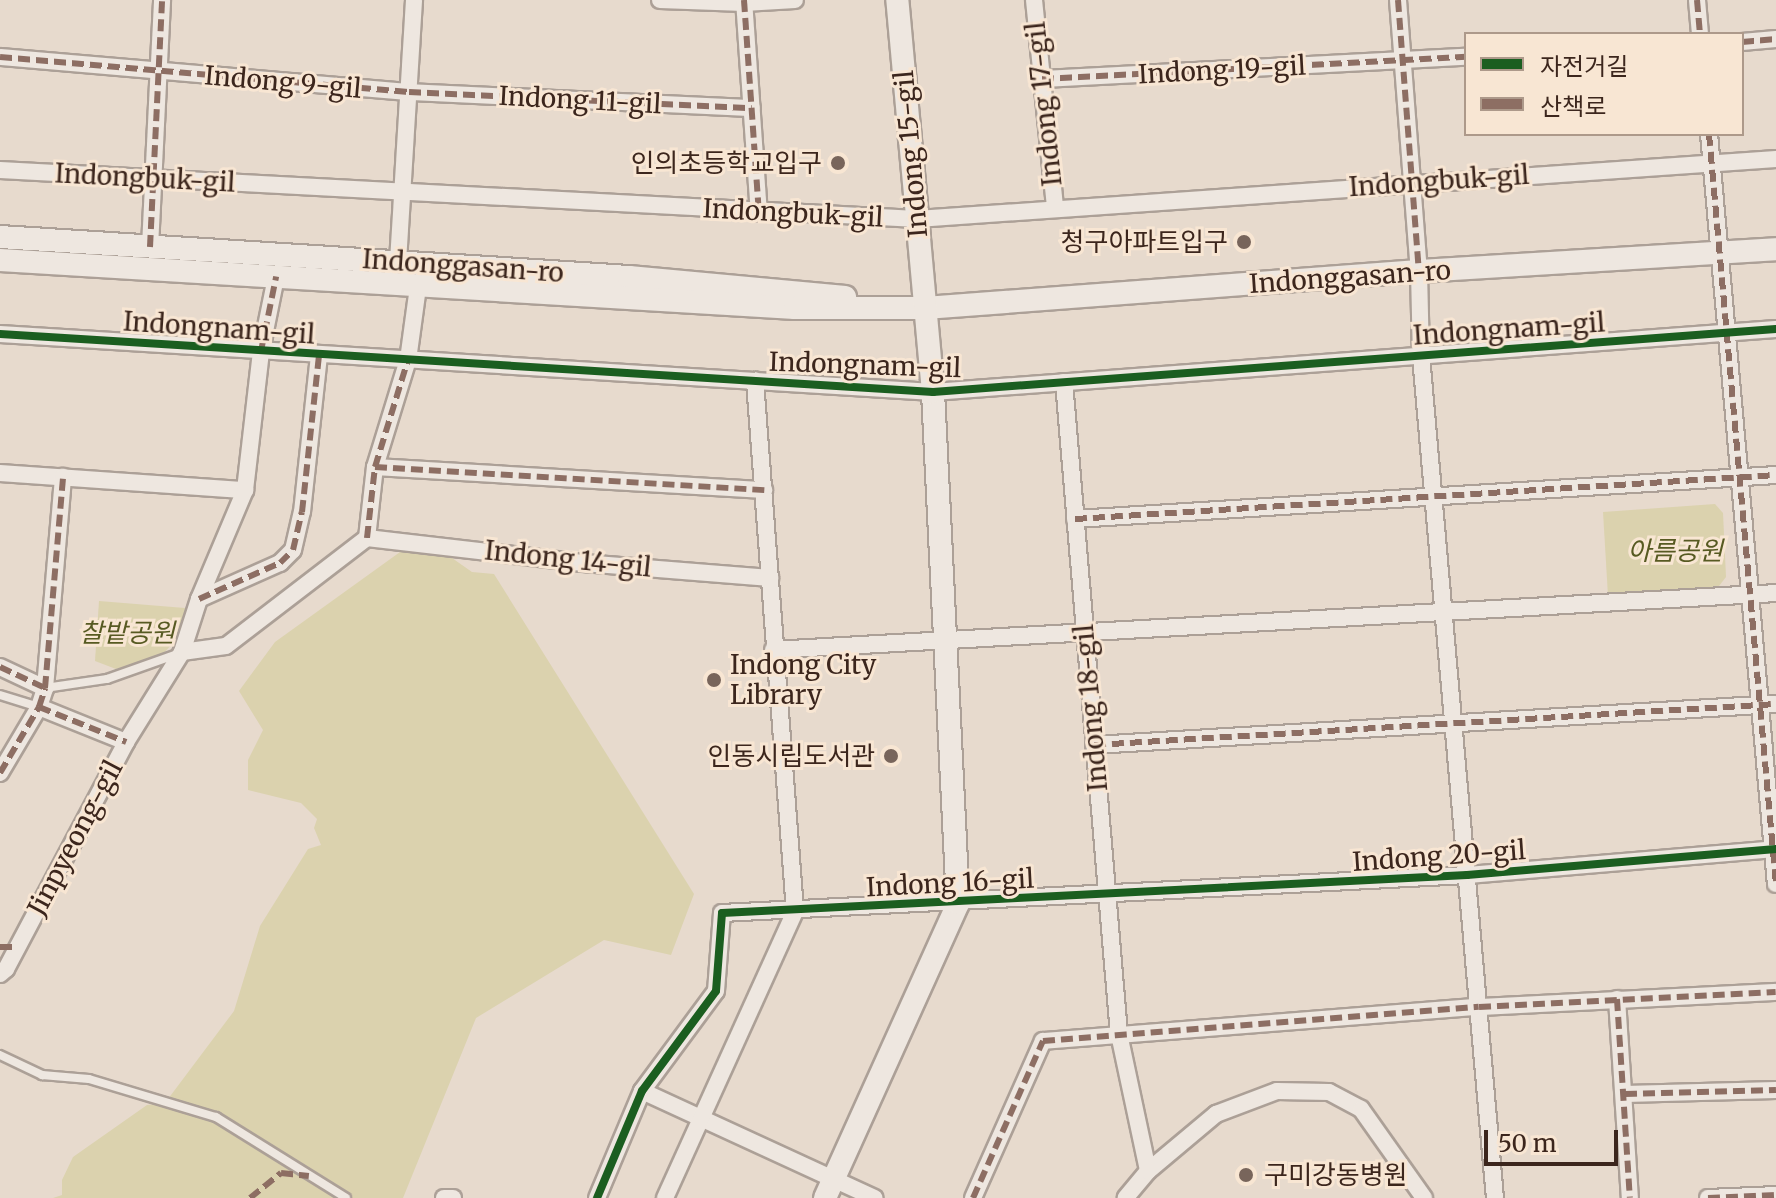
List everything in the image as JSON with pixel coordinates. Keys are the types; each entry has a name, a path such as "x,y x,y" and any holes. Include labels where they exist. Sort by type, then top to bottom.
{"main road":[{"name":"Indong 15-gil","path":"897,0 925,308"},
{"name":"Indonggasan-ro","path":"0,237 787,289 925,308"},
{"name":"Indonggasan-ro","path":"0,260 795,308 925,308 1419,271 1776,249"},
{"name":"Indong 16-gil","path":"830,1189 958,903 947,640 933,392 925,308"}],"street":[{"path":"150,247 162,0"},
{"path":"398,262 414,0"},
{"path":"660,0 795,0"},
{"name":"Indong 17-gil","path":"1034,0 1055,208"},
{"path":"1398,0 1419,271"},
{"path":"1697,0 1700,32"},
{"path":"744,2 759,212"},
{"path":"1744,42 1776,39"},
{"name":"Indong 9-gil","path":"0,57 409,92"},
{"name":"Indong 19-gil","path":"1042,79 1464,57"},
{"name":"Indong 11-gil","path":"409,92 752,108"},
{"path":"1709,136 1750,595 1768,705 1776,884"},
{"name":"Indongbuk-gil","path":"0,170 917,219 1412,182 1776,159"},
{"name":"Indong 20-gil","path":"1419,271 1421,356 1495,1198"},
{"name":"Jinpyeong-gil","path":"0,974 18,947 126,742 182,652 199,599 245,490 261,351 276,277"},
{"path":"182,652 226,646 367,538 375,467 408,360 418,287"},
{"name":"Indongnam-gil","path":"0,334 933,392 1776,329"},
{"name":"Indongnam-gil","path":"199,599 280,563 293,550 302,512 319,355"},
{"path":"665,1198 795,911 755,381"},
{"name":"Indong 18-gil","path":"1064,382 1119,1034 1148,1171"},
{"path":"375,467 764,490"},
{"path":"0,473 245,490"},
{"path":"1075,519 1776,475"},
{"path":"0,773 39,707 45,688 63,477"},
{"name":"Indong 14-gil","path":"367,538 583,563 770,578"},
{"path":"773,650 1776,593"},
{"path":"0,667 45,688"},
{"path":"1094,745 1768,705"},
{"name":"Jinpyeong-gil","path":"39,707 126,742"},
{"name":"Indong 20-gil","path":"1106,895 1467,875 1774,849"},
{"name":"Indong 16-gil","path":"795,911 1106,895"},
{"path":"597,1198 642,1091 716,991 722,913 795,911"},
{"path":"0,947 18,947"},
{"path":"973,1198 1043,1041 1479,1007 1776,992"},
{"path":"1617,999 1630,1198"},
{"path":"1625,1094 1776,1090"},
{"path":"642,1091 830,1189 875,1198"},
{"path":"1125,1198 1148,1171 1216,1114 1277,1091 1329,1092 1361,1109 1424,1198"},
{"path":"1708,1198 1776,1195"},
{"path":"444,1198 453,1198"}],"lane":[{"path":"45,688 107,679 182,652"},
{"path":"0,695 39,707"},
{"path":"0,1055 42,1075 89,1079 216,1117 346,1198"}],"green space":[{"name":"아름공원","path":"1715,504 1723,513 1726,577 1712,595 1608,596 1603,512"},
{"path":"407,547 452,558 472,572 494,574 694,894 671,955 604,940 476,1018 403,1198 53,1198 62,1195 62,1180 73,1157 147,1105 165,1103 234,1011 260,926 308,849 321,845 314,828 317,819 301,803 248,790 248,760 263,730 239,691 275,642"},
{"name":"찰밭공원","path":"99,601 185,608 184,631 162,655 116,669 95,661"}],"marked path":[{"path":"150,247 162,0"},
{"path":"744,0 759,212"},
{"path":"1398,0 1419,271"},
{"path":"1697,0 1700,32"},
{"path":"1744,42 1776,39"},
{"path":"0,57 409,92 752,108"},
{"path":"1042,79 1464,57"},
{"path":"1709,136 1776,884"},
{"path":"261,351 276,277"},
{"path":"199,599 280,563 293,550 302,512 319,355"},
{"path":"367,538 375,467 408,360"},
{"path":"375,467 764,490"},
{"path":"1075,519 1776,475"},
{"path":"0,773 39,707 45,688 63,477"},
{"path":"0,667 45,688"},
{"path":"1094,745 1776,704"},
{"path":"39,707 126,742"},
{"path":"0,947 18,947"},
{"path":"973,1198 1043,1041 1479,1007 1776,992"},
{"path":"1617,999 1630,1198"},
{"path":"1625,1094 1776,1090"},
{"path":"250,1198 281,1173 309,1176"},
{"path":"1708,1198 1776,1195"}],"cycle path":[{"path":"0,334 933,392 1776,329"},
{"path":"597,1198 642,1091 716,991 722,913 1467,875 1776,849"}],"place":[{"name":"인의초등학교입구","path":"838,163"},
{"name":"청구아파트입구","path":"1244,242"},
{"name":"Indong City Library","path":"714,680"},
{"name":"인동시립도서관","path":"891,756"},
{"name":"구미강동병원","path":"1246,1175"}]}
